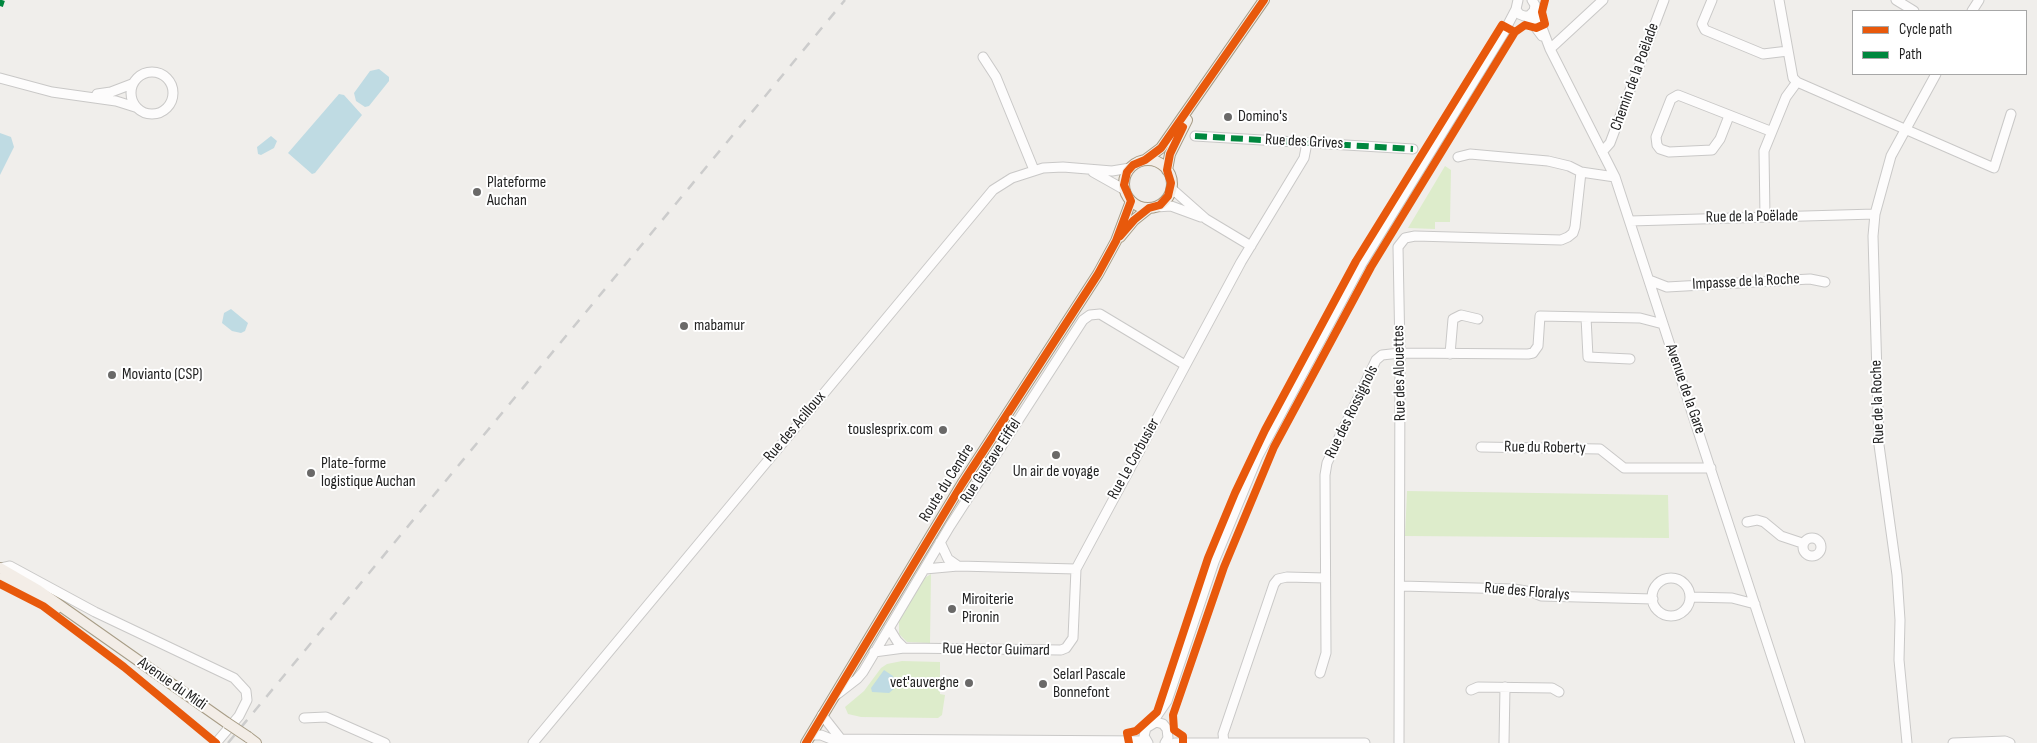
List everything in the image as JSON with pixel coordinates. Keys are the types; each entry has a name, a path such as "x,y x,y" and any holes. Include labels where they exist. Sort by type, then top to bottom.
{"main road":[{"path":"1199,96 1170,154 1167,170 1171,188 1166,199 1153,207 1137,206 1131,201 1125,190 1124,181 1130,168 1161,148 1264,0"},
{"path":"1145,160 1158,162 1167,170"},
{"name":"Route du Cendre","path":"808,739 952,501 1093,282 1116,241 1131,201"},
{"name":"Route du Cendre","path":"1116,241 1134,220 1153,207"},
{"name":"Avenue du Midi","path":"0,568 38,590 252,740"},
{"name":"Avenue du Midi","path":"0,579 88,626"}],"street":[{"path":"1549,47 1603,0"},
{"name":"Chemin de la Poëlade","path":"1602,152 1610,144 1664,0"},
{"path":"1712,0 1702,24 1705,30 1763,54 1788,51"},
{"path":"1779,0 1793,78 1797,82 1994,168 2012,114"},
{"path":"1896,0 1912,10"},
{"path":"1128,740 1149,725 1167,701 1218,554 1262,448 1361,265 1519,7 1535,3"},
{"name":"Avenue de la Gare","path":"1535,3 1549,47 1615,177 1800,743"},
{"name":"Avenue de la Gare","path":"1519,7 1549,47"},
{"path":"983,58 996,77 1034,170"},
{"path":"87,96 111,92 132,84 141,75 155,72 168,79 173,91 170,105 158,114 143,113 136,107 130,92 132,84"},
{"name":"Rue de la Roche","path":"1907,743 1899,660 1900,620 1897,575 1879,445 1873,236 1875,214 1891,156 1935,75"},
{"path":"0,78 52,92 87,96 136,107"},
{"path":"1765,216 1764,152 1770,131 1786,97 1797,82"},
{"path":"1729,116 1720,140 1712,150 1669,152 1660,149 1657,145 1656,137 1674,96 1684,96 1729,116 1770,131"},
{"name":"Rue des Grives","path":"1195,136 1413,149"},
{"name":"Rue Le Corbusier","path":"1076,569 1251,246 1304,158 1307,143"},
{"path":"1458,157 1470,154 1548,161 1570,166 1581,172 1615,177"},
{"name":"Rue des Acilloux","path":"534,743 984,200 1012,178 1034,170 1063,167 1089,170 1130,168"},
{"name":"Rue des Acilloux","path":"1089,170 1125,190"},
{"name":"Rue des Alouettes","path":"1399,743 1400,354 1397,254 1401,242 1415,236 1561,240 1568,237 1575,227 1581,172"},
{"path":"1171,188 1206,219 1251,246"},
{"path":"1153,207 1171,206 1206,219"},
{"name":"Rue de la Poëlade","path":"1630,221 1875,214"},
{"name":"Impasse de la Roche","path":"1649,280 1667,287 1810,279 1825,282"},
{"path":"1655,298 1667,287"},
{"path":"1640,318 1658,309"},
{"name":"Rue Gustave Eiffel","path":"833,697 857,679 940,542 1083,320 1090,315 1100,314 1185,365"},
{"path":"1450,354 1453,319 1461,315 1478,319"},
{"path":"1400,354 1533,353 1538,346 1540,316 1640,318 1663,324"},
{"path":"1586,317 1588,357 1630,359"},
{"name":"Rue des Rossignols","path":"1320,673 1326,653 1324,578 1325,475 1329,457 1376,360 1382,355 1400,354"},
{"name":"Rue du Roberty","path":"1481,447 1600,449 1624,468 1692,470 1711,468"},
{"path":"1692,470 1707,456"},
{"path":"1747,522 1757,520 1764,522 1781,536 1802,543"},
{"path":"940,542 943,551 958,566"},
{"path":"0,568 10,566 95,612 234,678 246,691 247,700 239,716 216,743"},
{"path":"925,569 958,566 1076,569"},
{"name":"Rue Hector Guimard","path":"904,648 1061,650 1066,648 1073,638 1076,569"},
{"path":"1224,742 1222,734 1274,584 1278,578 1287,576 1324,578"},
{"path":"1670,578 1676,579 1686,586 1690,597 1687,608 1672,616 1657,609 1653,599 1655,587 1670,578"},
{"name":"Rue des Floralys","path":"1400,586 1514,589 1532,592 1541,596 1653,599"},
{"path":"1732,598 1750,588"},
{"path":"1690,597 1732,598 1756,604"},
{"path":"889,628 904,648"},
{"path":"874,652 904,648"},
{"path":"1471,690 1478,686 1552,688 1559,692"},
{"path":"1504,743 1505,687"},
{"path":"1165,743 1168,738 1167,701"},
{"path":"822,715 840,740"},
{"path":"304,718 326,717 385,743"},
{"path":"1149,725 1159,722 1179,742 1365,743"},
{"path":"808,739 821,735 840,740 1091,742 1128,740 1147,742 1149,725"},
{"path":"1953,743 2005,741 2010,743"}],"green space":[{"path":"1445,166 1451,170 1450,222 1435,222 1435,229 1408,228"},
{"path":"1407,491 1668,495 1669,538 1405,536"},
{"path":"931,574 930,643 907,642 899,634 899,620 923,579"},
{"path":"902,661 940,662 940,694 945,695 942,715 938,718 861,717 848,714 845,707 864,691 881,668 887,664"}],"water":[{"path":"379,69 389,77 389,81 369,106 365,107 356,101 354,93 370,71"},
{"path":"339,94 344,95 362,115 315,173 312,174 288,153"},
{"path":"0,133 11,137 14,147 0,175"},
{"path":"271,136 277,141 274,148 261,155 258,154 257,147"},
{"path":"231,309 248,323 245,331 241,333 232,331 222,323 224,313"},
{"path":"884,670 893,676 896,687 889,693 872,692 871,688"}],"railway":[{"path":"228,743 845,0"}],"marked path":[{"path":"0,6 2,0"},
{"path":"1195,136 1413,149"}],"cycle path":[{"path":"806,743 962,484 1098,274 1116,241 1131,201 1124,185 1127,172 1133,165 1145,160 1161,148 1264,0"},
{"path":"1183,743 1183,736 1174,730 1173,715 1224,567 1274,447 1371,267 1515,32 1525,25 1536,28 1545,24 1542,12 1545,0"},
{"path":"1129,743 1127,733 1136,731 1157,712 1208,558 1235,493 1265,430 1356,261 1502,25 1515,32"},
{"path":"1120,236 1134,220 1149,208 1160,205 1168,196 1171,183 1167,170 1170,154 1183,127"},
{"path":"0,584 43,606 124,667 216,743"}],"place":[{"name":"Domino's","path":"1228,117"},
{"name":"Plateforme Auchan","path":"477,192"},
{"name":"mabamur","path":"684,326"},
{"name":"Movianto (CSP)","path":"112,375"},
{"name":"touslesprix.com","path":"943,430"},
{"name":"Un air de voyage","path":"1056,455"},
{"name":"Plate-forme logistique Auchan","path":"311,473"},
{"name":"Miroiterie Pironin","path":"952,609"},
{"name":"vet'auvergne","path":"969,683"},
{"name":"Selarl Pascale Bonnefont","path":"1043,684"}]}
